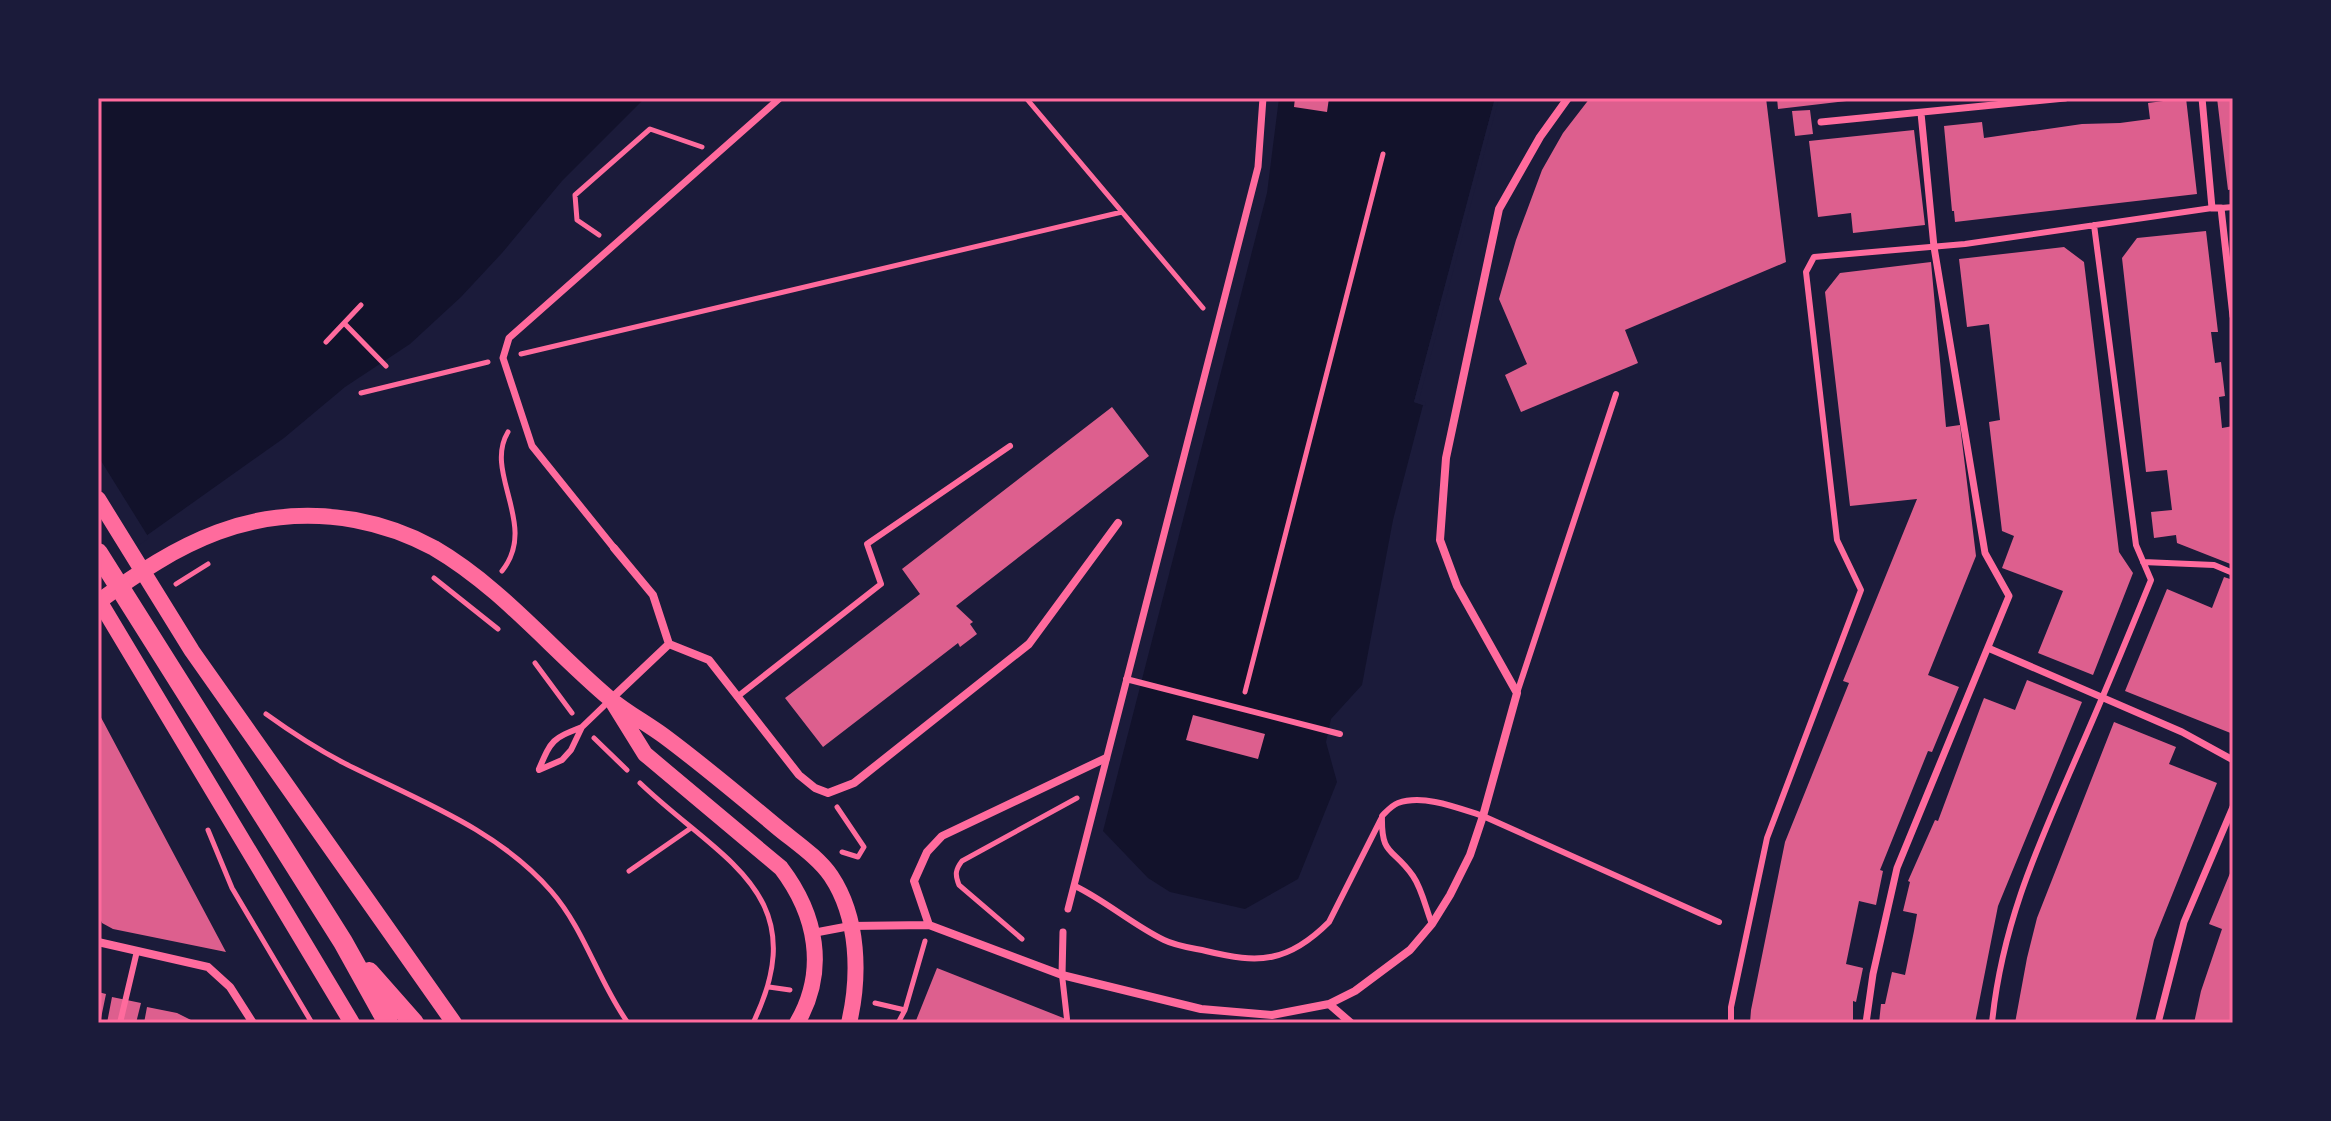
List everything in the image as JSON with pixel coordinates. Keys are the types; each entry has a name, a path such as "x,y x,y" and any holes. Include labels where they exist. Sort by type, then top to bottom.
{"main road":[{"path":"98,499 192,651 454,1023"},
{"path":"352,1023 98,600 180,547 246,521 290,516 355,520 398,532 433,547 488,587 611,699 663,735 818,861 839,891 850,926 855,973 849,1023"},
{"path":"98,553 343,942 388,1023"},
{"path":"611,699 645,754 781,868 807,908 813,933 814,959 810,993 797,1023"},
{"path":"343,942 414,1023"}],"street":[{"path":"669,644 653,595 532,446 503,358 509,338 780,98"},
{"path":"1068,909 1258,167 1263,98"},
{"path":"813,933 850,926 929,925 1062,975 1201,1009 1272,1015 1329,1004 1387,970 1410,950 1432,924 1470,855 1517,693 1457,586 1440,540 1446,458 1499,209 1540,137 1568,98"},
{"path":"1821,122 2065,98"},
{"path":"2202,98 2233,316"},
{"path":"1866,1023 1873,974 1897,868 2009,596 1985,553 1934,247 1921,113"},
{"path":"669,644 709,660 799,775 815,788 828,793 854,783 1029,644 1118,523"},
{"path":"611,699 669,644"},
{"path":"1988,648 2182,732 2233,760"},
{"path":"929,925 914,881 927,852 942,836 1106,758"},
{"path":"2158,1023 2184,922 2233,807"},
{"path":"1062,975 1063,932"},
{"path":"98,942 208,967 230,987 253,1023"},
{"path":"1329,1004 1351,1023"},
{"path":"1245,1023 1249,1013"}],"lane":[{"path":"1731,1023 1731,1007 1767,838 1861,590 1837,540 1806,272 1814,257 1934,247 2233,207"},
{"path":"1992,1023 1995,994 2014,909 2032,859 2151,580 2136,545 2094,225"},
{"path":"1517,693 1616,394"},
{"path":"737,697 881,584 867,544 1010,446"},
{"path":"2143,562 2214,565 2233,573"},
{"path":"1126,679 1340,734"},
{"path":"582,727 556,738 549,746 539,770 562,760 571,750 582,727 611,699"},
{"path":"1075,886 1165,941 1241,960 1266,959 1291,951 1329,922 1382,816 1396,804 1415,801 1444,804 1483,816 1719,922"},
{"path":"1382,816 1382,840 1391,855 1414,878 1432,924"},
{"path":"120,1023 137,951"},
{"path":"1062,975 1067,1019"}],"path":[{"path":"1026,98 1217,324"},
{"path":"613,245 577,220 575,195 585,186 650,129 718,152"},
{"path":"1241,709 1383,154"},
{"path":"361,393 1122,212"},
{"path":"326,342 361,305"},
{"path":"344,323 386,366"},
{"path":"488,587 508,563 516,538 515,515 501,444 521,411"},
{"path":"175,585 212,562"},
{"path":"432,576 502,632"},
{"path":"526,651 582,727 744,873 763,903 770,920 774,947 769,987 753,1023"},
{"path":"254,703 300,739 496,842 533,873 551,891 576,926 616,1006 628,1023"},
{"path":"1030,947 959,885 956,868 962,861 1100,785"},
{"path":"818,861 833,848 858,857 864,847 828,793"},
{"path":"629,871 691,828"},
{"path":"217,853 239,901 312,1023"},
{"path":"898,1023 905,1010 929,925"}],"shaded area":[{"path":"98,98 645,98 562,181 461,297 410,344 345,387 284,438 98,570"},
{"path":"1279,98 1495,98 1414,402 1423,405 1393,520 1362,685 1331,719 1326,742 1337,782 1298,879 1245,909 1170,892 1148,878 1103,831 1267,193"}],"pier":[{"path":"1495,98 1499,98 1419,400 1426,406 1414,402"},
{"path":"98,456 149,538 98,574"}],"building":[{"path":"1295,98 1329,98 1327,112 1294,107"},
{"path":"1590,98 1766,98 1786,262 1625,330 1638,363 1521,412 1505,375 1527,364 1499,299 1516,240 1542,170 1563,133"},
{"path":"1777,98 1854,98 1855,100 1778,109"},
{"path":"2186,98 2197,194 1955,222 1944,126 1982,122 1984,138 2082,124 2120,123 2150,119 2148,103"},
{"path":"2217,98 2233,98 2233,189 2228,190"},
{"path":"1810,110 1813,134 1795,136 1792,111"},
{"path":"1914,130 1925,225 1853,233 1851,213 1818,217 1809,141"},
{"path":"2206,231 2218,332 2211,332 2215,363 2221,362 2225,396 2219,397 2222,428 2233,426 2233,565 2177,543 2176,535 2154,538 2151,512 2172,510 2167,470 2146,472 2122,258 2137,238"},
{"path":"2064,247 2084,262 2119,552 2133,573 2093,675 2038,653 2063,591 2002,568 2014,536 2002,531 1989,422 2000,420 1989,324 1967,327 1959,259"},
{"path":"1931,262 1946,427 1960,425 1976,556 1928,675 1959,687 1932,752 1928,751 1880,870 1883,871 1876,905 1859,901 1846,964 1863,968 1856,1002 1853,1001 1853,1023 1750,1023 1785,842 1849,683 1843,681 1917,499 1850,506 1825,292 1840,273"},
{"path":"1112,407 1149,456 956,606 973,622 970,624 977,634 960,647 958,643 823,747 785,698 920,594 902,569"},
{"path":"2224,577 2233,580 2233,734 2125,691 2167,589 2212,608"},
{"path":"2027,680 2082,702 1998,906 1975,1023 1879,1023 1881,1004 1885,1004 1892,972 1905,975 1914,931 1917,914 1903,911 1908,881 1935,820 1938,821 1984,698 2015,710"},
{"path":"98,712 226,952 113,929 102,923 98,915"},
{"path":"1193,715 1265,734 1258,759 1186,740"},
{"path":"2114,722 2176,747 2169,764 2217,783 2154,940 2135,1023 2015,1023 2037,918"},
{"path":"2233,866 2233,1023 2194,1023 2201,991 2222,929 2209,924"},
{"path":"937,968 1076,1023 915,1023"},
{"path":"98,992 106,994 100,1023 98,1023"},
{"path":"112,997 141,1003 136,1023 107,1023"},
{"path":"147,1007 177,1013 197,1023 144,1023"}]}
